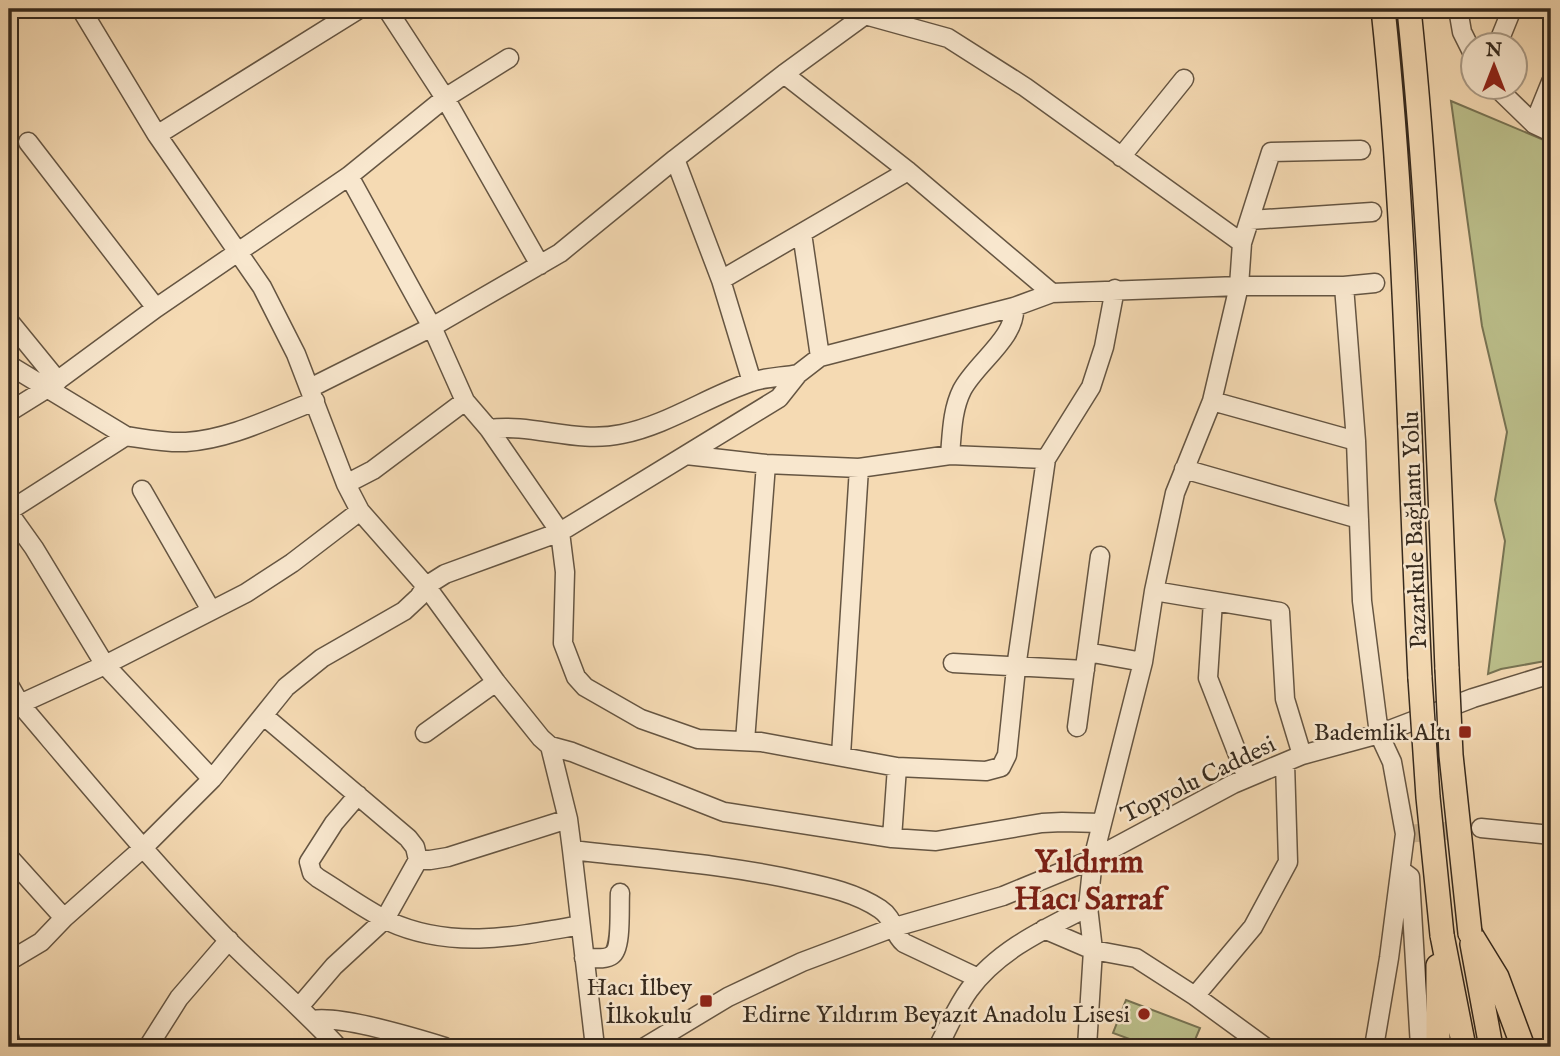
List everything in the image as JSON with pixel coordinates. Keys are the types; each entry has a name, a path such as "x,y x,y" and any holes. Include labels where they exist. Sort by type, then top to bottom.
{"main road":[{"name":"Pazarkule Bağlantı Yolu","path":"1383,9 1392,92 1403,262 1420,678 1428,797 1442,935 1464,1047"},
{"name":"Pazarkule Bağlantı Yolu","path":"1409,9 1428,264 1451,755 1470,933 1491,1047"},
{"path":"1470,933 1497,978 1523,1047"},
{"path":"1437,1047 1436,978 1442,935"}],"street":[{"path":"80,9 157,135 239,250 277,314 346,484 360,511 426,586 496,682 550,746 572,752 724,812 892,838 936,841 1042,823 1101,824"},
{"path":"157,135 359,9"},
{"path":"387,9 445,98 540,265"},
{"path":"1458,9 1462,32"},
{"path":"1503,32 1512,9"},
{"path":"9,365 52,385 126,436 164,442 208,439 229,434 312,395 540,265 580,238 674,159 869,12 948,38 1025,87 1242,243"},
{"path":"9,412 52,385 156,308 349,176 445,98 509,58"},
{"path":"784,74 908,171 1052,293"},
{"path":"1121,157 1184,79"},
{"path":"1534,124 1551,82"},
{"path":"1511,102 1534,124 1551,132"},
{"path":"28,142 156,308"},
{"path":"1087,1047 1093,950 1088,907 1093,859 1143,662 1154,592 1175,493 1212,401 1239,286 1242,243 1271,152 1361,149"},
{"path":"674,159 721,280 752,382"},
{"path":"721,280 908,171"},
{"path":"349,176 432,327 465,401 489,429 560,531 565,572 563,643 576,677 585,687 641,719 698,738 745,741 841,755 897,767 986,771 1001,767 1007,755 1016,667 1046,459 1091,387 1104,347 1115,289"},
{"path":"1250,220 1371,212"},
{"path":"802,233 820,357"},
{"path":"9,961 41,942 64,918 144,848 212,779 286,687 322,657 404,611 426,586 445,574 560,531 779,398 798,374 820,357 1014,307 1052,293 1375,283"},
{"path":"1344,286 1356,442 1362,601 1379,734 1392,762 1405,834 1402,871 1374,1047"},
{"path":"950,455 954,413 960,393 974,371 1009,331 1014,321 1014,307"},
{"path":"9,321 52,385"},
{"path":"489,429 523,428 580,437 619,435 647,428 752,382 798,374"},
{"path":"346,484 373,470 465,401"},
{"path":"1212,401 1356,442"},
{"path":"126,436 9,512 105,665 212,779"},
{"path":"686,455 766,464 859,468 950,455 1046,459"},
{"path":"745,741 766,464"},
{"path":"841,755 859,468"},
{"path":"1184,469 1359,519"},
{"path":"142,491 211,610"},
{"path":"14,707 105,665 246,593 360,511"},
{"path":"1077,727 1100,556"},
{"path":"1154,592 1280,612 1285,699 1302,755"},
{"path":"1213,601 1208,678 1247,778"},
{"path":"1087,652 1143,662"},
{"path":"953,663 1084,670"},
{"name":"Topyolu Caddesi","path":"645,1047 728,997 761,981 845,944 1003,896 1093,859 1247,778 1302,755 1379,734 1473,698 1551,674"},
{"path":"425,733 496,682"},
{"path":"9,685 14,707 229,940 313,1020 334,1046"},
{"path":"264,716 408,838 415,848 418,860 385,919 334,966 299,1007"},
{"path":"550,746 568,819 595,1047"},
{"path":"1195,996 1253,927 1288,862 1285,762"},
{"path":"892,838 897,767"},
{"path":"358,795 334,823 309,862 312,873 318,878 385,919 424,934 470,940 510,938 580,925"},
{"path":"418,860 448,857 568,819"},
{"path":"1480,828 1551,835"},
{"path":"572,850 706,863 826,887 864,901 882,911 904,943 978,978"},
{"path":"9,857 64,918"},
{"path":"1402,871 1410,877 1415,924 1420,1047"},
{"path":"584,958 611,957 615,952 618,944 620,893"},
{"path":"938,1047 961,1003 978,978 1008,952 1044,929 1088,907"},
{"path":"1044,929 1093,950 1136,958 1195,996 1265,1047"},
{"path":"148,1047 179,998 229,940"},
{"path":"313,1020 322,1018 351,1023 446,1047"},
{"path":"9,1037 12,1047"}],"green space":[{"path":"1451,101 1551,143 1551,660 1488,674 1505,541 1495,500 1507,432 1482,326"},
{"path":"1126,1000 1200,1028 1192,1047 1151,1047 1113,1033"}],"tunnel":[{"path":"1405,834 1470,829"}],"place":[{"name":"Bademlik Altı","path":"1465,732"},
{"name":"Hacı İlbey İlkokulu","path":"706,1001"},
{"name":"Edirne Yıldırım Beyazıt Anadolu Lisesi","path":"1144,1014"}],"district":[{"name":"Yıldırım Hacı Sarraf","path":"1089,880"}]}
